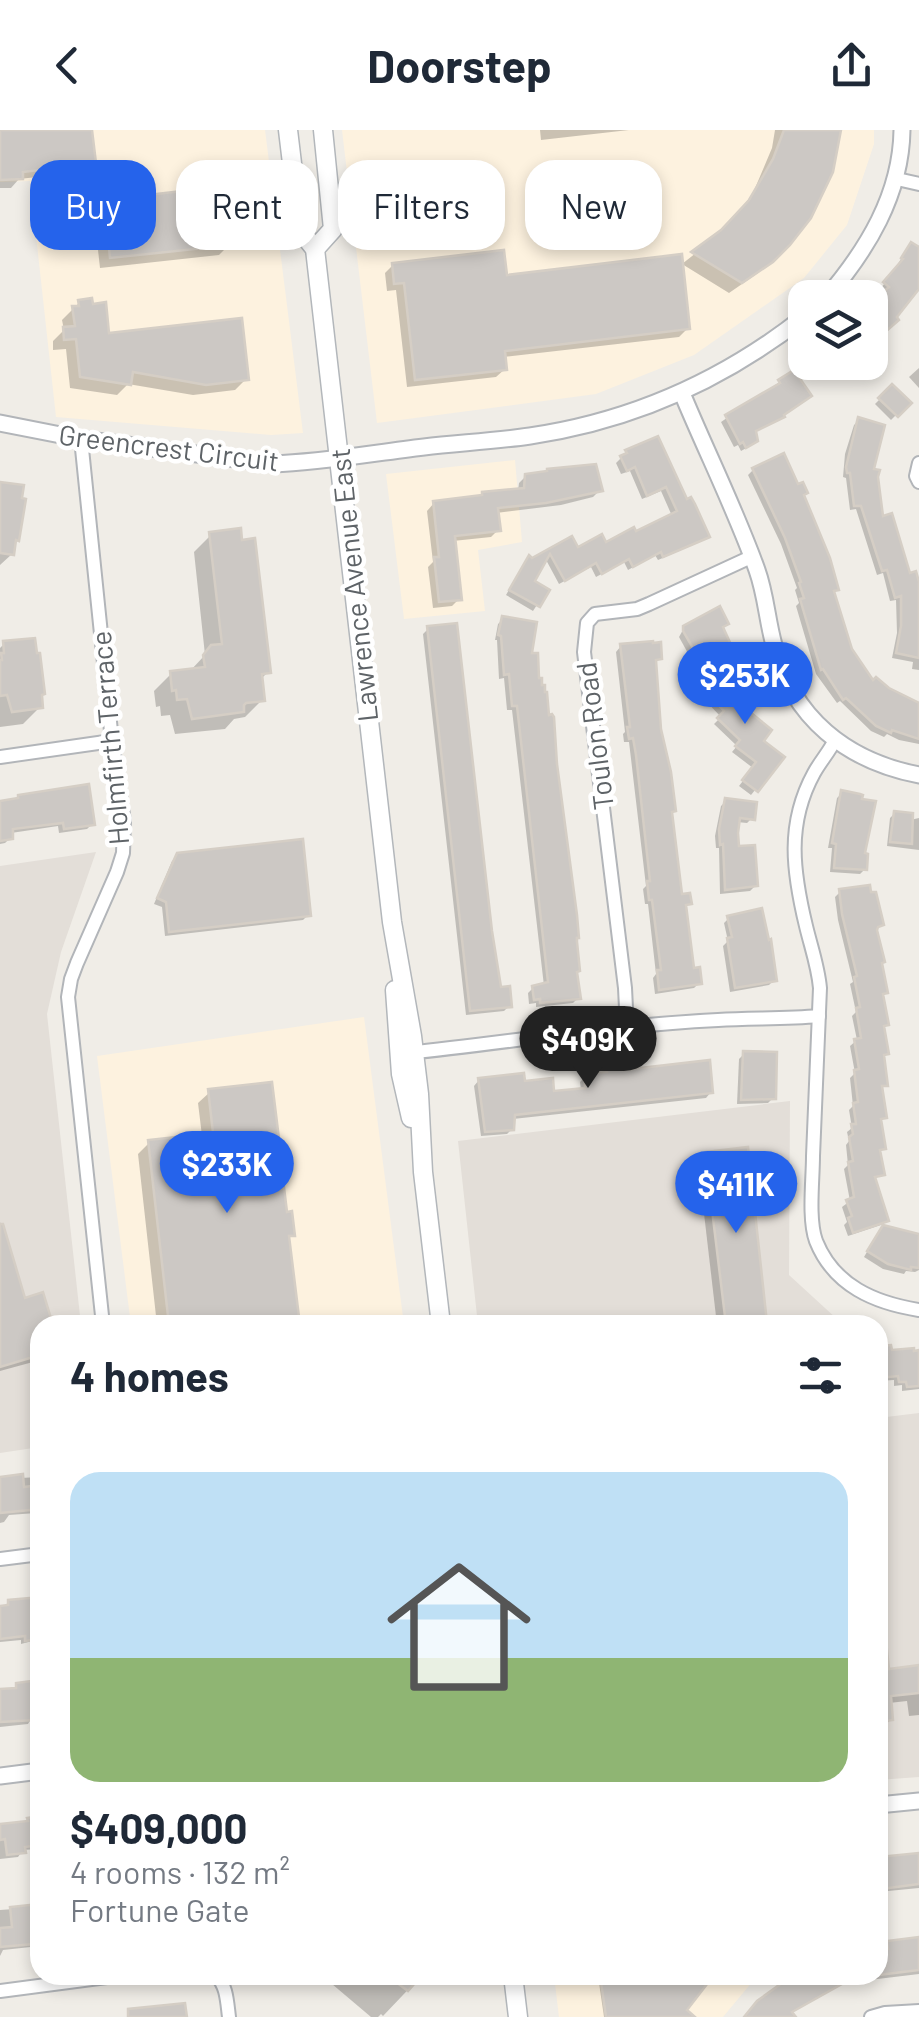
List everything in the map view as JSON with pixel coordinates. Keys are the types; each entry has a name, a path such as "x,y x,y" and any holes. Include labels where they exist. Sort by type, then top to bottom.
{"main road":[{"name":"Lawrence Avenue East","path":"288,130 292,160"},
{"name":"Lawrence Avenue East","path":"318,247 333,230 323,130"},
{"name":"Lawrence Avenue East","path":"316,250 406,1053 419,1094 423,1172 440,1315"},
{"path":"514,1985 518,2017"}],"street":[{"path":"840,280 872,235 896,178 902,130"},
{"path":"896,178 919,184"},
{"name":"Greencrest Circuit","path":"0,423 81,439 273,464 510,439 578,427 682,393 727,370 788,329"},
{"path":"682,393 751,556 766,598 773,642 793,692 812,719 863,758 919,775"},
{"name":"Holmfirth Terrace","path":"81,439 112,742 124,821 118,872 77,963 68,998 102,1315"},
{"path":"919,463 919,482"},
{"name":"Toulon Road","path":"628,1028 584,652 587,624 596,614 637,608 751,556"},
{"path":"836,740 804,795 794,834 798,889 818,970 814,1233 818,1245 849,1284 885,1304 919,1310"},
{"path":"0,757 112,742"},
{"path":"406,1053 628,1028 819,1016"},
{"path":"0,1560 30,1556"},
{"path":"0,1776 30,1772"},
{"path":"888,1804 919,1801"},
{"path":"0,1991 47,1985"},
{"path":"223,1985 228,2017"},
{"path":"871,2017 919,2010"}],"shaded area":[{"path":"0,130 265,130 269,160 176,160 176,250 280,250 303,433 271,435 56,417 38,250 156,250 156,160 30,160 30,181 0,182"},
{"path":"342,130 874,130 874,144 847,225 804,278 788,280 788,289 694,355 596,394 377,423 356,250 505,250 505,160 346,160"},
{"path":"515,460 522,542 478,550 485,611 404,619 386,474"},
{"path":"96,852 61,952 47,1014 80,1315 30,1315 30,1448 0,1453 0,866"},
{"path":"364,1017 403,1315 130,1315 97,1056"},
{"path":"790,1101 789,1275 833,1315 477,1315 458,1141"},
{"path":"919,1413 919,1777 888,1779 888,1417"},
{"path":"555,1985 750,1985 723,2017 559,2017"}],"building":[{"path":"0,130 92,130 96,160 30,160 30,171 23,172 23,179 0,180"},
{"path":"784,130 841,130 833,172 811,218 790,245 742,283 691,252 721,230 749,200 773,159"},
{"path":"176,192 176,250 186,250 110,258 109,250 156,250 156,194"},
{"path":"911,242 919,247 919,289 888,330 889,287 885,280"},
{"path":"504,250 507,275 682,254 690,329 505,351 507,370 415,380 404,283 394,284 392,263"},
{"path":"92,298 93,304 106,302 109,333 242,318 249,380 206,385 133,372 131,385 80,377 76,339 64,340 63,327 75,326 72,306 79,306 78,300"},
{"path":"788,374 788,380 801,380 812,396 785,417 756,431 758,441 746,448 725,415 780,383 778,380"},
{"path":"892,384 912,403 898,417 878,398"},
{"path":"858,417 885,425 874,469 880,470 883,516 892,513 910,573 916,571 919,582 919,658 896,653 901,596 895,598 861,506 854,506 846,467"},
{"path":"658,436 687,499 691,497 710,537 663,557 661,552 633,567 629,559 602,574 596,563 565,581 550,554 535,581 550,590 540,607 509,590 529,555 532,558 572,536 578,547 602,534 606,542 677,511 666,487 647,496 635,467 627,471 620,456"},
{"path":"784,453 798,484 803,482 808,493 804,495 830,558 839,590 834,591 852,649 873,680 876,677 919,703 919,739 876,726 846,698 843,700 821,670 800,599 804,598 801,582 752,468"},
{"path":"596,464 603,491 498,508 501,531 455,536 462,600 439,602 433,501 524,488 525,474"},
{"path":"0,482 24,485 22,498 26,499 14,555 0,553"},
{"path":"241,528 242,540 255,538 271,673 262,674 265,701 246,703 244,712 192,719 187,699 177,700 176,690 172,691 170,671 205,667 203,655 211,645 222,644 209,532"},
{"path":"720,606 729,624 723,627 732,647 701,662 683,626"},
{"path":"502,616 537,622 532,653 538,653 539,678 547,692 549,715 554,717 577,915 581,999 540,1003 540,999 534,1000 532,986 548,982 517,706 512,706 509,674 504,675 498,635"},
{"path":"457,623 492,931 501,987 510,986 512,1007 470,1011 427,626"},
{"path":"35,638 45,694 43,708 12,712 7,695 0,696 3,641"},
{"path":"661,642 662,659 656,660 661,729 676,811 672,812 682,894 690,893 692,904 686,905 694,968 700,967 702,984 659,990 657,970 661,970 649,900 636,755 627,727 620,644"},
{"path":"730,665 743,679 735,686 755,706 750,712 772,730 764,741 785,757 758,792 742,780 756,762 735,746 740,740 717,718 724,711 704,689"},
{"path":"89,784 95,825 64,829 63,823 13,829 13,839 0,841 0,801"},
{"path":"841,790 876,801 865,853 867,870 834,868 836,844 832,843"},
{"path":"725,798 757,802 755,820 740,818 738,833 739,846 755,845 758,886 725,890 719,829"},
{"path":"894,811 913,813 912,844 890,842"},
{"path":"303,839 311,916 169,932 166,902 157,898 177,853"},
{"path":"870,885 871,892 876,892 884,925 877,930 888,993 883,994 889,1025 884,1026 889,1054 884,1055 888,1086 882,1086 887,1118 881,1119 886,1149 880,1150 885,1175 875,1177 889,1221 853,1233 846,1200 854,1197 848,1162 853,1161 849,1137 853,1134 851,1124 856,1124 853,1103 858,1102 854,1070 859,1069 854,1039 861,1038 856,1008 860,1007 839,889"},
{"path":"762,908 777,981 735,988 727,916"},
{"path":"743,1051 777,1052 776,1099 741,1100"},
{"path":"710,1060 713,1093 515,1115 514,1130 485,1132 478,1078 524,1073 525,1081 553,1078 554,1091 585,1088 584,1074 607,1072 606,1069"},
{"path":"272,1082 280,1147 285,1147 288,1171 282,1171 287,1212 292,1211 295,1236 289,1236 299,1315 168,1315 148,1140 213,1133 208,1089"},
{"path":"748,1147 766,1315 725,1315 705,1152"},
{"path":"3,1224 25,1298 43,1292 50,1315 30,1315 30,1358 0,1367"},
{"path":"883,1225 919,1234 919,1268 911,1270 888,1264 867,1251"},
{"path":"888,1345 892,1350 919,1350 919,1386 907,1387 906,1382 899,1382 898,1376 888,1377"},
{"path":"23,1474 24,1487 30,1486 30,1510 0,1513 0,1477"},
{"path":"30,1598 30,1640 25,1641 25,1636 0,1639 0,1606 8,1605 8,1600"},
{"path":"888,1660 889,1669 919,1665 919,1693 891,1696 893,1720 888,1721"},
{"path":"30,1681 30,1720 0,1722 0,1689 16,1688 16,1683"},
{"path":"30,1818 30,1846 25,1847 26,1853 7,1855 5,1839 0,1840 0,1824 28,1821"},
{"path":"919,1853 919,1884 888,1888 888,1856"},
{"path":"30,1905 30,1944 0,1947 0,1928 12,1927 10,1907"},
{"path":"919,1937 919,1970 888,1974 888,1941"},
{"path":"601,1985 706,1985 687,2010 695,2017 606,2017"},
{"path":"779,1985 840,1985 792,2012 796,2017 744,2017 757,2001"},
{"path":"185,2003 187,2017 128,2017 128,2009"}]}
